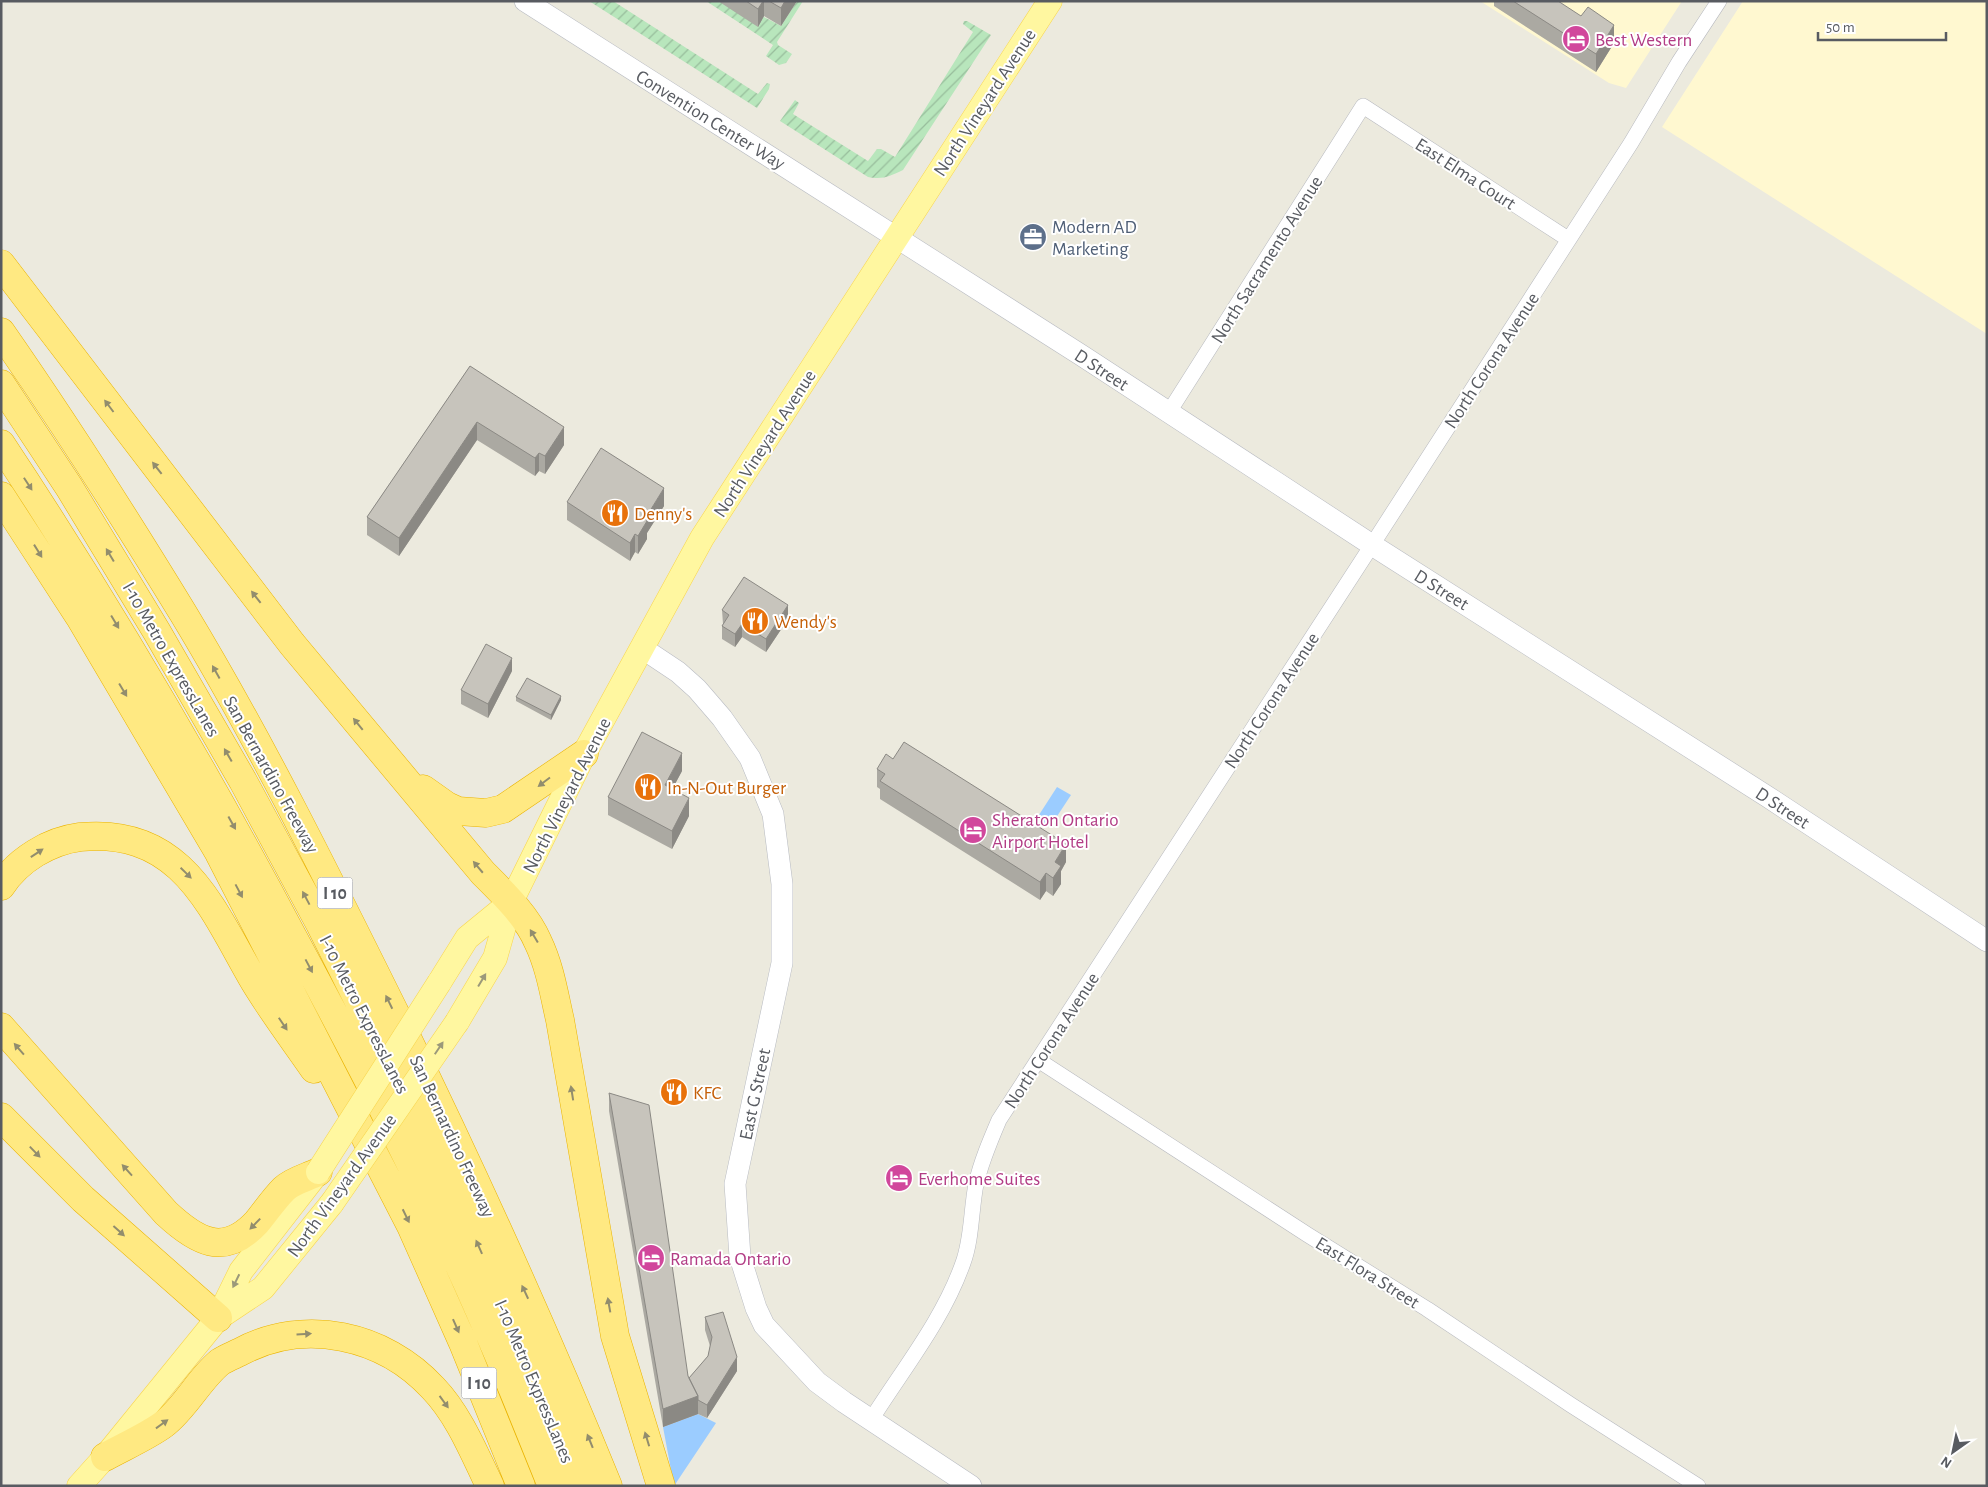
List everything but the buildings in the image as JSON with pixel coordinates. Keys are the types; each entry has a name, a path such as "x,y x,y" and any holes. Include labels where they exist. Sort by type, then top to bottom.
{"highway":[{"path":"1,264 292,644 483,873 511,902 538,941 551,977 560,1020 615,1336 661,1486"},
{"name":"San Bernardino Freeway","path":"1,332 94,471 184,615 267,763 326,874 446,1119 559,1364 608,1486"},
{"name":"I-10 Metro ExpressLanes","path":"1,384 70,487 157,632 243,781 320,924 460,1203 527,1358 579,1486"},
{"name":"I-10 Metro ExpressLanes","path":"1,444 107,610 188,745 231,820 349,1040 446,1237 498,1354 552,1486"},
{"name":"I 10","path":"1,496 84,624 219,853 385,1172 411,1226 463,1343 521,1486"},
{"path":"389,761 447,806 458,811 486,813 503,810 584,754"},
{"path":"1,886 12,872 40,851 50,845 76,838 106,836 121,838 148,847 169,858 194,882 256,983 385,1172"},
{"path":"1,1027 166,1213 182,1228 198,1238 212,1242 237,1238 256,1222 285,1187 318,1172"},
{"path":"1,1117 83,1199 218,1318"},
{"path":"105,1457 164,1424 220,1362 247,1348 277,1338 301,1333 320,1333 354,1338 373,1345 400,1360 419,1374 434,1389 451,1412 490,1486"}],"main road":[{"name":"North Vineyard Avenue","path":"218,1318 263,1288 332,1203 457,1022 495,958 511,902 584,754 702,538 1050,1"},
{"name":"North Vineyard Avenue","path":"79,1486 105,1457 218,1318 241,1272 318,1172 467,938 511,902"}],"street":[{"name":"Convention Center Way","path":"525,1 898,237"},
{"name":"North Corona Avenue","path":"871,1420 927,1335 953,1290 964,1261 977,1184 986,1151 999,1120 1372,545 1719,1"},
{"name":"East Elma Court","path":"1363,106 1568,240"},
{"name":"North Sacramento Avenue","path":"1169,412 1363,106"},
{"name":"D Street","path":"898,237 1372,545 1760,792 1987,941"},
{"name":"East G Street","path":"642,648 678,672 697,689 722,718 750,758 773,814 782,884 782,963 736,1184 740,1257 764,1325 818,1382 970,1486"},
{"name":"East Flora Street","path":"1038,1060 1308,1235 1428,1309 1689,1483"}],"shaded area":[{"path":"1480,1 1682,1 1626,88 1609,83"},
{"path":"1743,1 1987,1 1987,334 1662,127"}],"green space":[{"path":"589,1 613,1 758,94 767,83 770,84 769,89 757,108"},
{"path":"706,1 725,3 745,9 781,26 797,1 803,1 777,42 778,45 792,54 786,63 779,65 766,56 773,45"},
{"path":"964,21 991,35 903,170 882,178 868,177 780,121 795,100 799,103 793,114 868,161 877,149 881,149 895,157 973,32 963,24"}],"water":[{"path":"1057,787 1071,795 1050,827 1037,818"},
{"path":"698,1414 716,1423 674,1486 663,1427"}],"place":[{"name":"Best Western","path":"1576,39"},
{"name":"Modern AD Marketing","path":"1033,237"},
{"name":"Denny's","path":"615,513"},
{"name":"Wendy's","path":"755,621"},
{"name":"In-N-Out Burger","path":"648,787"},
{"name":"Sheraton Ontario Airport Hotel","path":"973,830"},
{"name":"KFC","path":"674,1092"},
{"name":"Everhome Suites","path":"899,1178"},
{"name":"Ramada Ontario","path":"651,1258"}]}
